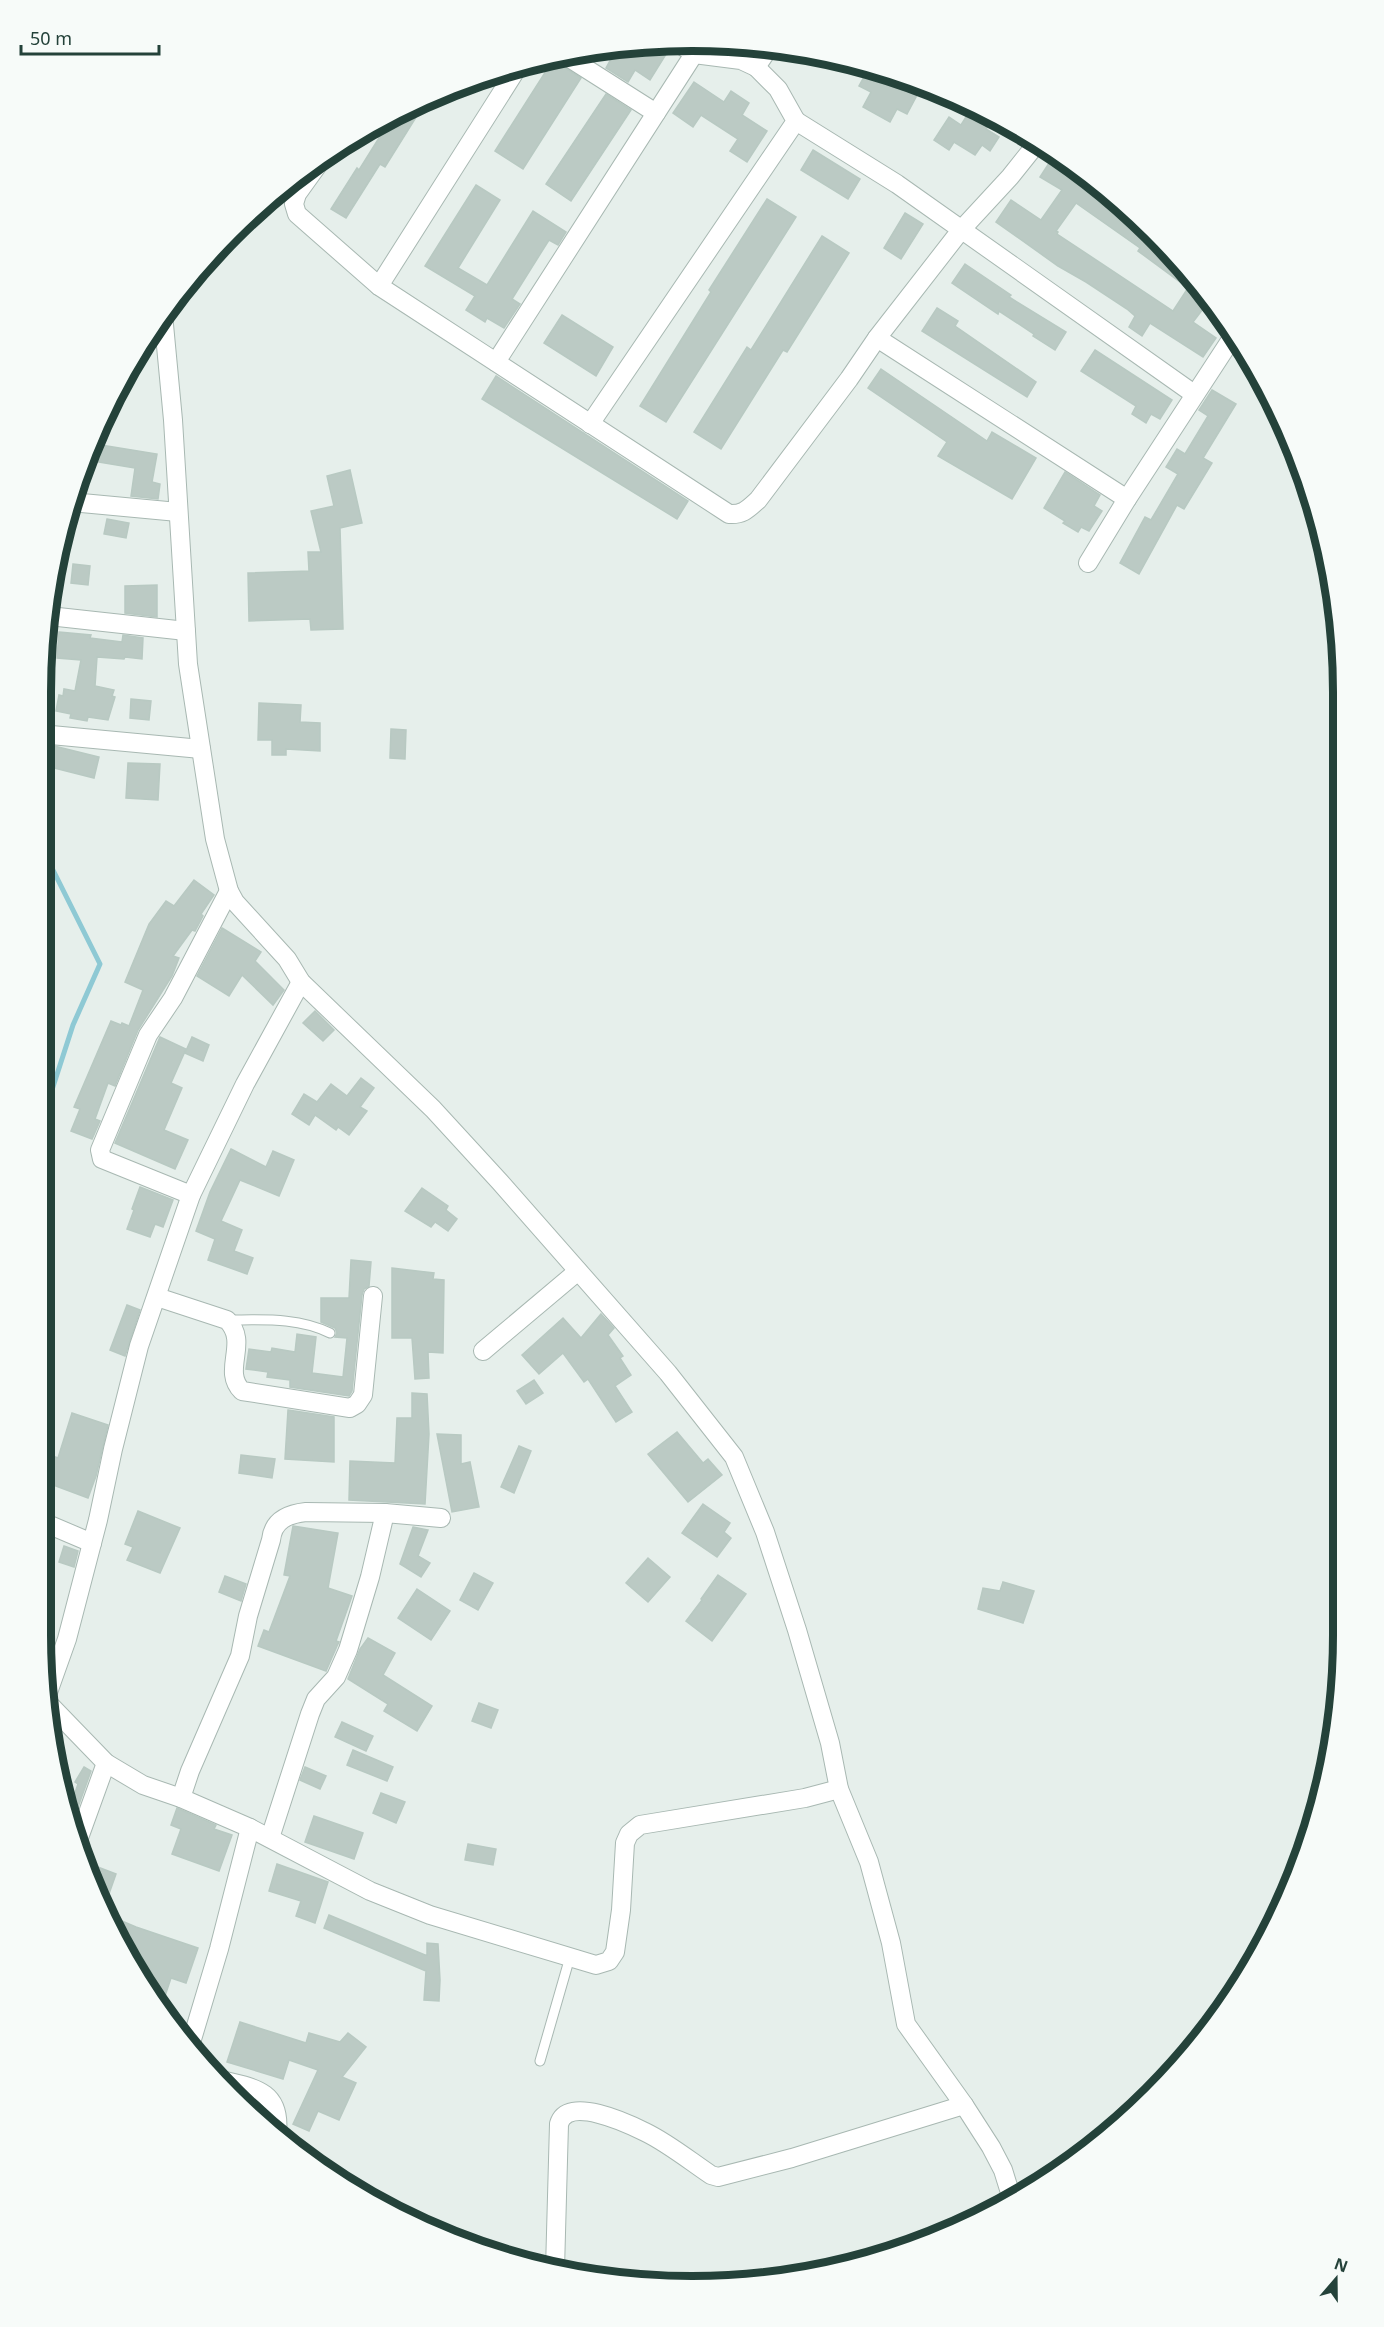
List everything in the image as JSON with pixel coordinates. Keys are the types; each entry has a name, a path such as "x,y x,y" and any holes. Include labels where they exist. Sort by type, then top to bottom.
{"street":[{"path":"690,51 694,54 741,60 756,67 778,89 796,121 897,184 1194,394"},
{"path":"496,362 694,54"},
{"path":"756,67 764,55"},
{"path":"575,62 656,113"},
{"path":"379,286 511,77"},
{"path":"590,424 796,121"},
{"path":"308,179 297,194 294,204 297,214 379,286 729,514 743,513 758,500 877,338 961,230 1032,149"},
{"path":"164,328 173,420 188,664 215,839 229,891 235,903 287,959 301,982 432,1109 578,1270 668,1373 734,1457 765,1532 830,1743 839,1789 869,1863 891,1943 906,2024 964,2105 1003,2170 1010,2191"},
{"path":"877,338 1127,499"},
{"path":"1088,563 1229,342"},
{"path":"80,503 178,512"},
{"path":"58,617 186,631"},
{"path":"51,735 201,749"},
{"path":"191,1196 102,1159 100,1150 147,1035 173,998 229,891"},
{"path":"52,1681 68,1639 139,1346 158,1297 191,1196 245,1084 301,982"},
{"path":"483,1351 578,1270"},
{"path":"158,1297 227,1320 235,1328 237,1343 233,1377 242,1391 350,1408 357,1404 363,1395 373,1296"},
{"path":"181,1798 240,1656 248,1616 272,1530 279,1521 293,1513 306,1512 385,1513 441,1518"},
{"path":"270,1838 316,1699 336,1677 348,1650 370,1577 385,1513"},
{"path":"51,1526 92,1543"},
{"path":"55,1709 106,1763 143,1785 181,1798 250,1828 370,1891 420,1911 596,1965 609,1961 615,1952 621,1910 625,1843 629,1833 640,1825 805,1798 839,1789"},
{"path":"82,1830 106,1763"},
{"path":"193,2037 219,1949 250,1828"},
{"path":"234,2083 254,2087 265,2093 275,2107 278,2124"},
{"path":"555,2261 559,2124 565,2114 577,2110 598,2114 646,2132 711,2175 718,2177 792,2158 964,2105"}],"lane":[{"path":"227,1320 281,1319 318,1327 330,1333"},
{"path":"540,2061 570,1957"}],"building":[{"path":"668,52 650,80 635,70 628,82 606,68 613,56"},
{"path":"560,65 581,78 523,169 495,151 548,68"},
{"path":"865,75 918,93 907,114 897,109 890,122 863,107 871,92 859,86"},
{"path":"694,82 724,102 731,91 749,103 742,115 767,131 747,162 730,151 738,139 701,115 693,127 673,113"},
{"path":"606,94 631,110 571,201 546,184"},
{"path":"419,112 385,167 380,164 346,218 331,209 357,168 359,170 384,131"},
{"path":"968,114 989,124 986,129 999,137 990,151 982,145 975,155 954,142 949,150 934,140 949,117 961,125"},
{"path":"813,150 860,179 848,199 801,170"},
{"path":"1051,161 1115,210 1174,269 1204,307 1193,322 1216,338 1203,357 1150,323 1142,336 1129,327 1135,316 1127,309 1058,266 996,222 1011,200 1041,220 1062,190 1040,177","holes":["1076,203 1140,248 1138,251 1188,288 1173,311 1057,234 1056,231"]},
{"path":"476,185 500,200 458,268 487,285 533,211 566,232 558,245 549,240 512,299 520,304 504,328 487,318 485,322 466,310 475,296 425,266"},
{"path":"767,199 796,217 666,422 640,406 711,292 709,290"},
{"path":"905,213 923,224 901,259 884,248"},
{"path":"822,236 849,253 787,352 783,350 721,449 694,432 747,347 751,350"},
{"path":"965,264 1011,295 1009,297 1066,332 1055,350 999,311 998,314 952,283"},
{"path":"937,308 958,321 955,326 1036,382 1027,397 922,331"},
{"path":"562,315 613,347 596,376 544,343"},
{"path":"1095,350 1172,400 1160,419 1151,414 1146,423 1132,414 1136,406 1081,371"},
{"path":"881,369 987,441 992,432 1036,458 1012,499 938,456 947,442 868,388"},
{"path":"496,376 688,501 677,519 482,399"},
{"path":"1212,390 1236,404 1203,458 1212,463 1184,509 1177,505 1139,574 1120,563 1145,517 1151,520 1178,474 1166,467 1177,449 1185,454 1208,416 1199,410"},
{"path":"101,445 157,454 152,482 160,484 158,499 131,496 135,468 98,462"},
{"path":"350,470 362,523 340,528 343,629 311,630 310,619 249,621 248,573 309,571 308,552 321,552 311,511 334,506 327,476"},
{"path":"1065,472 1100,495 1094,506 1102,511 1089,531 1081,527 1078,532 1044,508"},
{"path":"107,519 129,523 126,538 104,534"},
{"path":"73,564 90,566 88,585 71,583"},
{"path":"157,585 157,617 125,613 125,586"},
{"path":"59,632 91,635 90,638 122,642 123,635 143,638 142,659 97,657 95,686 114,690 112,696 115,697 108,720 88,717 87,721 70,718 71,714 56,711 59,695 63,696 64,689 75,691 81,660 57,658"},
{"path":"131,699 151,701 149,720 130,718"},
{"path":"259,703 301,705 300,722 320,723 320,751 286,749 286,755 272,755 272,740 258,740"},
{"path":"391,729 406,730 405,759 390,758"},
{"path":"51,745 99,757 94,778 51,767"},
{"path":"128,763 160,764 158,800 126,798"},
{"path":"194,880 214,895 201,914 203,916 195,931 192,930 173,956 179,958 172,976 138,1030 115,1086 108,1083 95,1119 100,1121 92,1139 71,1131 80,1109 74,1107 111,1021 129,1026 143,990 125,982 149,924 166,901 174,906"},
{"path":"222,928 261,952 255,961 284,990 273,1005 242,975 229,996 197,976"},
{"path":"315,1011 334,1030 323,1041 303,1023"},
{"path":"160,1037 186,1049 171,1083 182,1088 164,1130 188,1140 175,1169 115,1143"},
{"path":"192,1037 209,1045 203,1061 185,1053"},
{"path":"361,1078 374,1088 360,1107 367,1111 349,1135 338,1127 336,1130 315,1115 309,1125 292,1114 304,1094 317,1102 331,1084 347,1096"},
{"path":"231,1149 266,1167 273,1151 294,1160 279,1196 240,1180 221,1221 242,1230 234,1251 253,1258 247,1274 208,1260 215,1239 196,1231 210,1192"},
{"path":"140,1187 173,1200 163,1227 155,1224 150,1237 127,1229"},
{"path":"422,1188 448,1206 446,1210 457,1219 448,1231 435,1222 431,1227 405,1211"},
{"path":"351,1260 371,1262 369,1286 364,1289 362,1295 352,1391 349,1396 290,1387 290,1380 267,1377 268,1372 246,1369 249,1349 271,1352 272,1348 295,1352 297,1334 316,1337 312,1373 343,1377 347,1338 335,1337 337,1333 335,1328 321,1322 321,1298 349,1298"},
{"path":"392,1268 434,1273 433,1279 444,1280 443,1353 428,1352 429,1378 415,1379 412,1338 392,1338"},
{"path":"127,1305 140,1310 125,1356 110,1350"},
{"path":"601,1314 614,1328 608,1335 623,1356 620,1358 631,1375 615,1386 632,1412 616,1422 588,1379 584,1382 563,1353 539,1374 522,1355 563,1318 581,1338"},
{"path":"534,1380 543,1393 526,1404 517,1391"},
{"path":"412,1393 427,1394 429,1434 425,1504 349,1500 350,1461 395,1463 397,1418 412,1418"},
{"path":"288,1410 334,1417 334,1462 285,1459"},
{"path":"72,1413 108,1425 96,1476 88,1498 51,1484 51,1455 58,1458"},
{"path":"677,1432 703,1463 708,1459 722,1475 688,1502 648,1454"},
{"path":"437,1434 461,1435 461,1464 470,1462 479,1507 452,1512"},
{"path":"519,1446 531,1451 514,1493 501,1487"},
{"path":"241,1455 275,1459 272,1478 239,1473"},
{"path":"703,1504 730,1523 724,1532 731,1538 717,1557 682,1533"},
{"path":"138,1511 180,1528 160,1573 127,1560 133,1547 125,1544"},
{"path":"293,1526 338,1533 328,1588 352,1596 336,1641 339,1642 326,1671 258,1646 264,1630 269,1632 290,1576 284,1575"},
{"path":"413,1527 428,1530 418,1556 430,1563 421,1577 400,1564"},
{"path":"64,1546 78,1551 74,1567 59,1562"},
{"path":"648,1558 670,1577 648,1602 626,1583"},
{"path":"474,1573 493,1583 478,1610 460,1600"},
{"path":"718,1575 746,1594 712,1641 686,1621"},
{"path":"225,1576 246,1584 241,1601 219,1592"},
{"path":"1003,1582 1034,1591 1023,1623 978,1609 983,1588 1000,1591"},
{"path":"417,1589 450,1611 431,1640 398,1618"},
{"path":"368,1638 395,1653 383,1675 432,1706 417,1731 384,1711 388,1704 348,1679 360,1649"},
{"path":"479,1703 498,1710 491,1728 472,1721"},
{"path":"342,1722 373,1736 366,1751 335,1737"},
{"path":"353,1750 393,1767 387,1781 347,1765"},
{"path":"84,1767 91,1771 76,1812 73,1800 78,1784 75,1782"},
{"path":"305,1767 326,1776 320,1789 300,1780"},
{"path":"381,1793 405,1802 396,1823 373,1813"},
{"path":"177,1808 216,1825 214,1829 232,1835 219,1871 172,1854 181,1829 171,1825"},
{"path":"314,1816 363,1833 354,1859 305,1842"},
{"path":"468,1844 496,1849 493,1865 465,1860"},
{"path":"277,1864 328,1882 315,1923 296,1916 301,1901 269,1891"},
{"path":"95,1866 116,1874 108,1898"},
{"path":"329,1915 425,1955 427,1955 427,1943 438,1944 439,2001 424,2000 426,1971 324,1928"},
{"path":"117,1919 198,1948 186,1983 171,1978 164,1998"},
{"path":"240,2022 306,2043 309,2033 340,2042 348,2033 366,2047 342,2077 356,2083 339,2120 318,2111 309,2131 293,2124 318,2070 289,2060 283,2079 227,2062"}],"waterway":[{"path":"51,866 100,964 73,1025 51,1093"}]}
